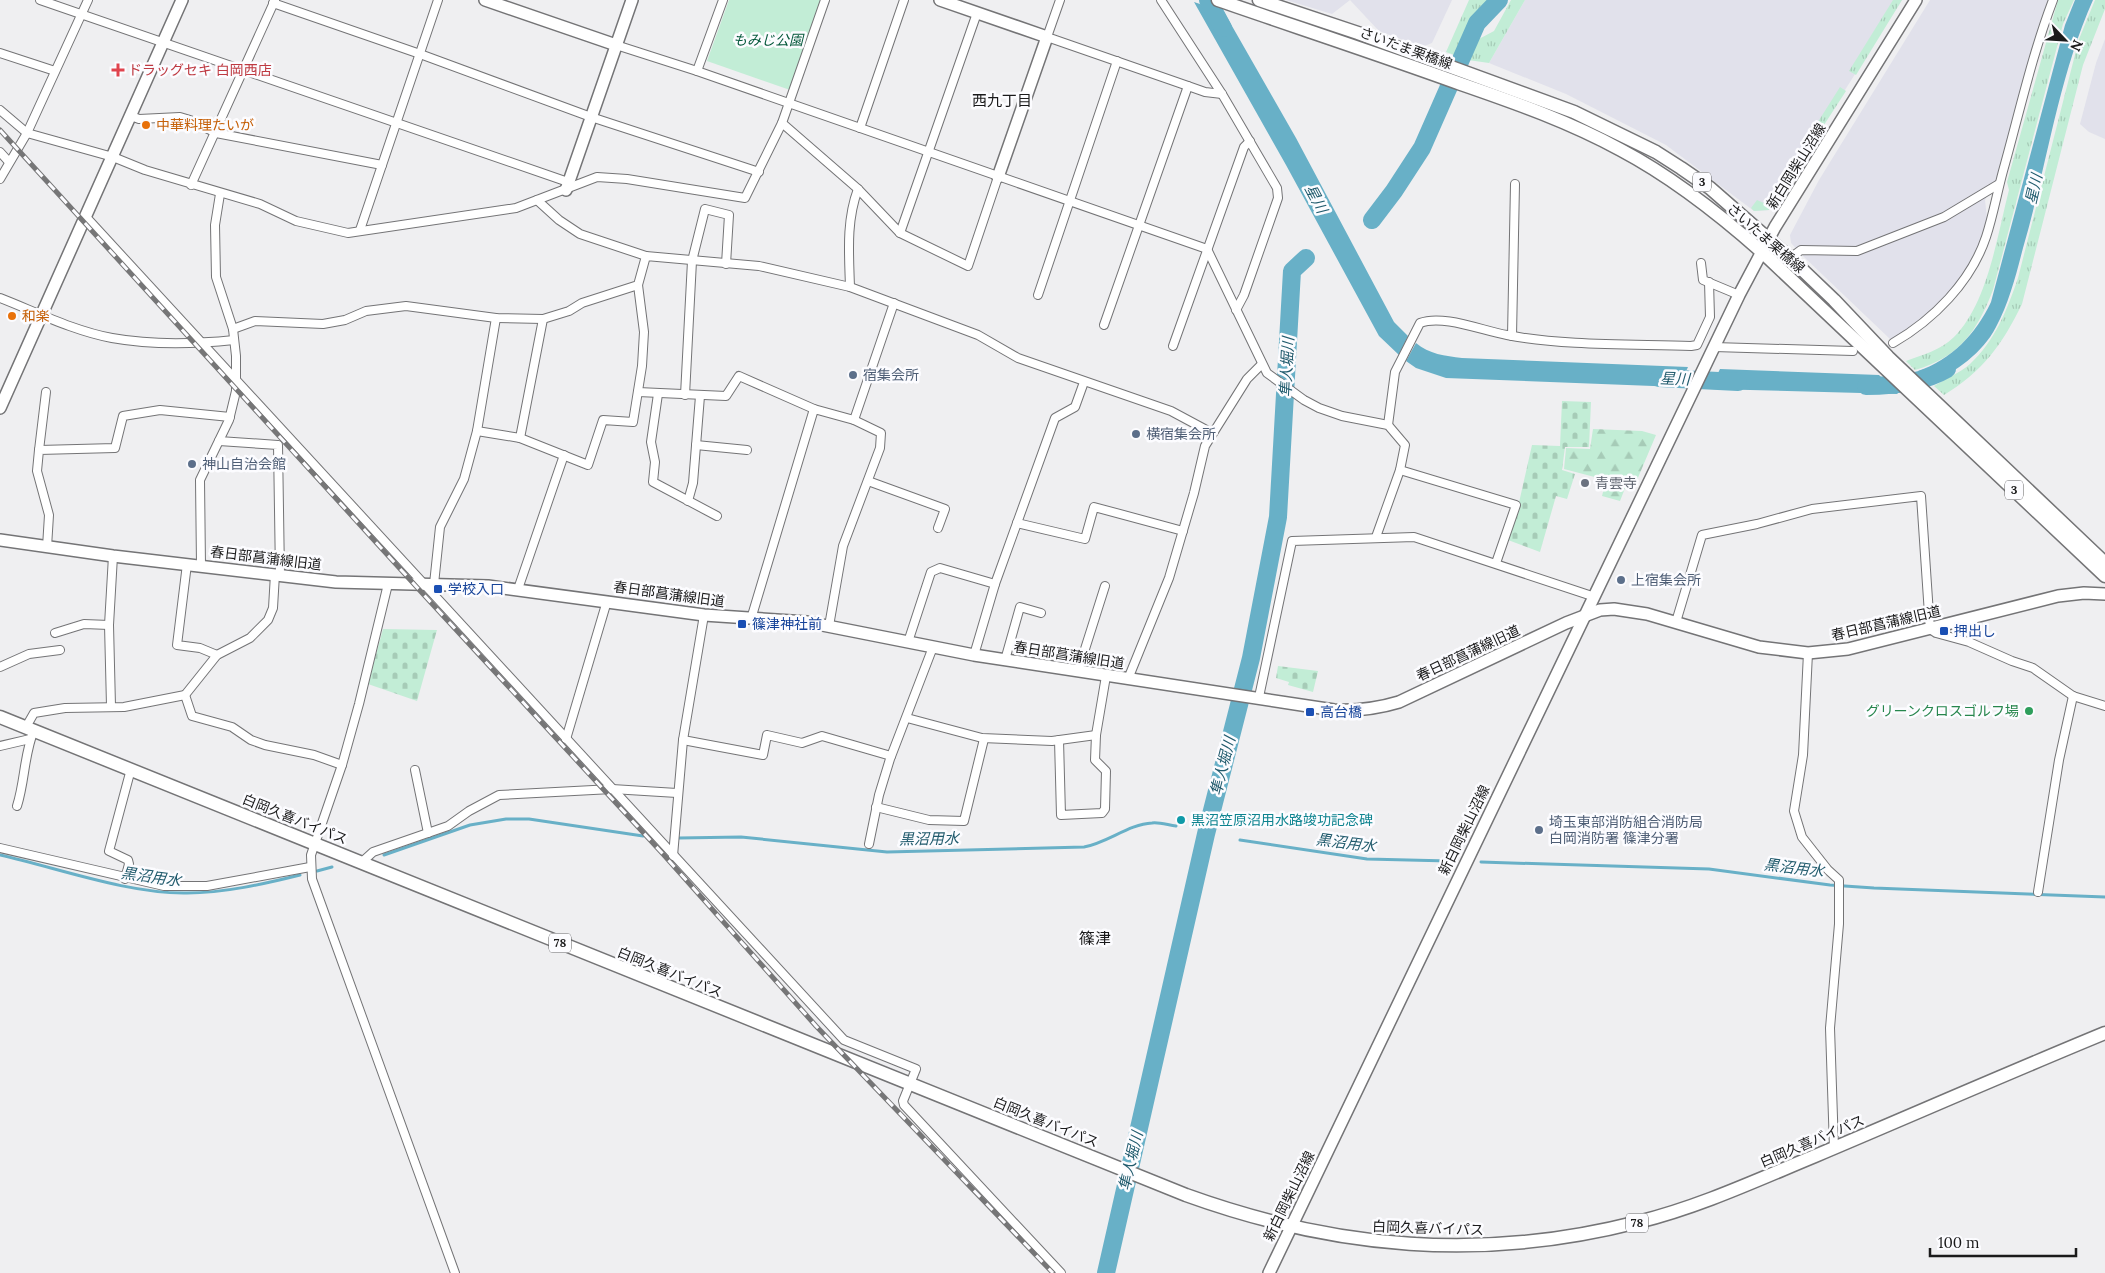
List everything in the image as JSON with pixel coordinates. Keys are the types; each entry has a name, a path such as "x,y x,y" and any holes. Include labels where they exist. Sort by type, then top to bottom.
{"main road":[{"name":"さいたま栗橋線","path":"1218,0 1574,112 1656,152 1710,188 1790,258 1834,300 1928,404 2105,576"},
{"name":"さいたま栗橋線","path":"1259,0 1446,72"},
{"name":"さいたま栗橋線","path":"1469,80 1621,149 1688,192 1762,252 1874,358 2105,563"},
{"name":"白岡久喜バイパス","path":"0,716 30,732 362,862 1213,1205 1291,1228 1373,1242 1443,1246 1501,1245 1560,1238 1636,1223 1714,1198 2105,1033"}],"street":[{"path":"40,0 243,71 397,122 567,186"},
{"path":"0,179 27,133 88,0"},
{"path":"0,408 114,157 182,0"},
{"path":"360,230 438,0"},
{"path":"485,0 697,71 1207,249 1261,365 1274,380 1304,400 1342,416 1388,425 1405,445 1400,470 1376,538"},
{"path":"567,186 632,0"},
{"path":"697,71 723,0"},
{"path":"0,110 27,133 114,157 190,185 260,204 296,221 348,233 516,208 567,186 597,177 627,179 745,198 782,123 825,0"},
{"path":"860,128 904,0"},
{"path":"940,0 1205,92 1222,94"},
{"path":"782,123 858,189 900,234 968,266 1060,0"},
{"path":"1161,0 1222,94 1277,188 1278,198 1244,295 1236,310"},
{"name":"新白岡柴山沼線","path":"1269,1273 1458,877 1587,614 1738,295 1769,239 1916,0"},
{"path":"1893,343 1915,331 1960,285 1986,238 2053,0"},
{"path":"190,185 216,133 274,2 591,117 759,172"},
{"path":"900,234 977,13"},
{"path":"0,53 56,72"},
{"path":"1038,295 1117,62"},
{"path":"1104,325 1188,86"},
{"path":"131,116 139,118 180,117 216,133 382,165"},
{"path":"1173,346 1244,147 1250,141"},
{"path":"0,152 9,162"},
{"path":"1512,336 1515,184"},
{"path":"1790,258 1801,250 1857,252 1944,217 2000,184"},
{"path":"850,287 848,236 852,206 858,189"},
{"path":"201,565 200,480 230,417 236,382 233,328 216,276 215,224 220,194"},
{"path":"537,200 559,220 580,234 646,256 759,266 850,287 978,335 1018,358 1171,410 1212,433"},
{"path":"685,395 692,261 705,209 729,215 726,264"},
{"path":"86,217 236,382 429,584 566,739 844,1040 916,1070 903,1101 904,1105 1061,1273"},
{"path":"477,431 520,438 588,465 603,420 633,422 644,332 638,285 646,256"},
{"path":"1701,263 1703,280 1738,295"},
{"path":"1388,425 1395,372 1416,327 1424,321 1442,320 1512,336 1540,340 1697,345 1710,316 1709,282"},
{"path":"233,328 255,322 323,324 344,320 366,311 406,306 496,318 543,319 569,311 582,303 638,285"},
{"path":"0,298 77,328 112,338 200,342 234,340"},
{"path":"854,420 894,303"},
{"path":"429,584 440,527 464,479 477,431 496,318"},
{"path":"520,438 543,319"},
{"path":"1712,350 1853,351"},
{"path":"1128,679 1169,578 1194,493 1201,457 1212,433 1247,379 1261,365"},
{"path":"638,392 726,396 739,376 814,409 854,420 881,433 880,448 843,546 829,626"},
{"path":"974,655 995,584 1055,418 1075,407 1084,382"},
{"path":"46,392 37,471 49,515 47,547"},
{"path":"658,394 651,442 655,462 653,482 717,516"},
{"path":"688,501 693,483 700,396"},
{"path":"751,619 814,409"},
{"path":"39,450 115,448 123,416 160,410 230,417"},
{"path":"18,806 24,784 34,713 66,708 124,707 185,695 217,655 250,638 268,620 273,608 278,574 278,445 218,441"},
{"path":"696,445 747,450"},
{"path":"518,589 564,455"},
{"path":"1400,470 1516,505 1496,564"},
{"path":"868,481 946,509 938,528"},
{"path":"1676,622 1702,535 1757,524 1812,509 1921,496 1930,629 1936,633 1969,642 2012,662 2033,668 2074,696 2105,706"},
{"path":"1017,523 1085,539 1094,507 1182,532"},
{"path":"1256,697 1292,541 1414,537 1595,597"},
{"name":"春日部菖蒲線旧道","path":"0,540 113,556 336,582 429,584 518,589 704,614 751,619 791,620 974,655 1078,672 1231,693 1334,710 1355,711 1377,709 1398,702 1587,614 1605,609 1629,610 1759,647 1808,653 1848,649 2058,596 2084,593 2105,594"},
{"path":"111,706 109,625 113,556"},
{"path":"187,564 177,645 200,648 217,655"},
{"path":"908,642 931,572 940,568 995,584"},
{"path":"388,584 359,704 342,765 315,844 310,867 312,879 455,1273"},
{"path":"1078,672 1105,586"},
{"path":"566,739 607,601"},
{"path":"1005,660 1020,607 1041,613"},
{"path":"673,856 683,740 704,614"},
{"path":"55,633 84,624 109,625"},
{"path":"869,844 876,807 891,756 933,647"},
{"path":"0,667 29,654 60,650"},
{"path":"1808,653 1803,755 1794,811 1802,837 1838,886 1839,924 1830,1028 1834,1148"},
{"path":"1059,740 1062,815 1102,813 1105,809 1106,771 1095,760 1096,735 1106,676"},
{"path":"185,695 192,716 232,727 251,740 265,745 314,755 342,765"},
{"path":"2038,892 2059,760 2074,696"},
{"path":"907,718 984,739 1059,740 1096,735"},
{"path":"0,746 30,732"},
{"path":"683,740 763,755 767,735 802,743 822,736 891,756"},
{"path":"876,807 929,820 964,821 984,739"},
{"path":"125,879 129,864 128,860 109,851 131,770"},
{"path":"415,770 428,833"},
{"path":"362,862 373,852 448,826 469,811 500,795 612,789 677,793"},
{"path":"0,848 125,879 164,886 207,886 310,867"}],"shaded area":[{"path":"1286,0 1350,0 1332,14"},
{"path":"1350,0 1452,0 1432,43 1422,47 1379,31"},
{"path":"1525,0 1902,0 1769,210 1754,211 1666,145 1566,94 1489,63"},
{"path":"1930,0 2048,0 1998,175 1985,200 1987,218 1980,242 1959,282 1923,319 1890,339 1804,257 1791,243 1790,235 1819,180"},
{"path":"2105,39 2105,139 2089,132 2080,124 2096,63"}],"green space":[{"name":"もみじ公園","path":"729,0 822,0 793,91 707,61"},
{"path":"1469,0 1489,0 1474,20 1457,56 1446,52"},
{"path":"1511,0 1525,0 1489,63 1468,60 1477,40 1494,31"},
{"path":"1893,0 1902,0 1856,75 1849,71"},
{"path":"2058,0 2074,0 2063,24 1993,290 1980,318 1965,341 1944,358 1915,370 1906,361 1937,349 1949,342 1966,323 1983,288 1990,268 2009,190 2007,182"},
{"path":"2095,0 2105,0 2105,9 2083,65 2022,304 2007,332 1990,356 1970,376 1944,395 1934,386 1962,370 1979,355 1993,335 2009,302 2018,278 2079,39"},
{"path":"1840,87 1846,91 1769,210 1754,211 1751,208 1757,200 1766,204"},
{"path":"1562,401 1591,402 1589,447 1565,447 1562,470 1575,474 1567,499 1556,496 1540,552 1508,540 1518,507 1532,445 1560,446"},
{"path":"1593,429 1642,431 1656,435 1637,480 1629,478 1620,501 1602,496 1606,480 1564,469 1566,448 1590,449"},
{"path":"383,629 437,630 417,701 368,684"},
{"path":"1278,666 1318,671 1313,692 1288,685 1289,682 1276,678"}],"water":[{"path":"2075,0 2093,0 2081,30 2062,91 2015,279 2001,318 1990,337 1976,353 1959,367 1931,384 1918,371 1952,353 1978,325 1991,302 2065,25"},
{"path":"1194,2 1224,12 1296,138 1394,322 1408,336 1399,355 1379,336 1286,165"},
{"path":"1416,343 1432,352 1462,358 1688,367 1679,387 1446,378 1416,368 1406,361"},
{"path":"1720,369 1879,375 1898,394 1710,389"}],"waterway":[{"name":"星川","path":"1208,0 1223,28"},
{"name":"隼人堀川","path":"1372,220 1394,191 1422,148 1477,23 1499,0"},
{"name":"隼人堀川","path":"1106,1273 1206,834 1251,658 1278,517 1292,271 1306,258"},
{"name":"星川","path":"1866,386 1918,381 1947,369"},
{"name":"星川","path":"1659,378 1738,382"},
{"name":"黒沼用水","path":"384,855 470,825 506,819 529,819 643,836"},
{"name":"黒沼用水","path":"679,838 741,837 887,852 1084,847 1101,842 1143,824 1158,823 1176,826"},
{"name":"黒沼用水","path":"1240,840 1367,859 1449,861"},
{"name":"黒沼用水","path":"0,855 117,885 164,892 201,893 230,890 300,875"},
{"name":"黒沼用水","path":"1481,862 1709,869 1830,885 2105,897"},
{"name":"黒沼用水","path":"317,871 332,867"}],"railway":[{"path":"0,130 663,854 816,1026 1053,1273"}],"place":[{"name":"ドラッグセキ 白岡西店","path":"118,70"},
{"name":"中華料理たいが","path":"146,125"},
{"name":"和楽","path":"12,316"},
{"name":"宿集会所","path":"853,375"},
{"name":"横宿集会所","path":"1136,434"},
{"name":"神山自治会館","path":"192,464"},
{"name":"青雲寺","path":"1585,483"},
{"name":"上宿集会所","path":"1621,580"},
{"name":"学校入口","path":"438,589"},
{"name":"篠津神社前","path":"742,624"},
{"name":"押出し","path":"1944,631"},
{"name":"グリーンクロスゴルフ場","path":"2029,711"},
{"name":"高台橋","path":"1310,712"},
{"name":"黒沼笠原沼用水路竣功記念碑","path":"1181,820"},
{"name":"埼玉東部消防組合消防局 白岡消防署 篠津分署","path":"1539,830"}],"district":[{"name":"西九丁目","path":"1002,101"},
{"name":"篠津","path":"1095,938"}]}
